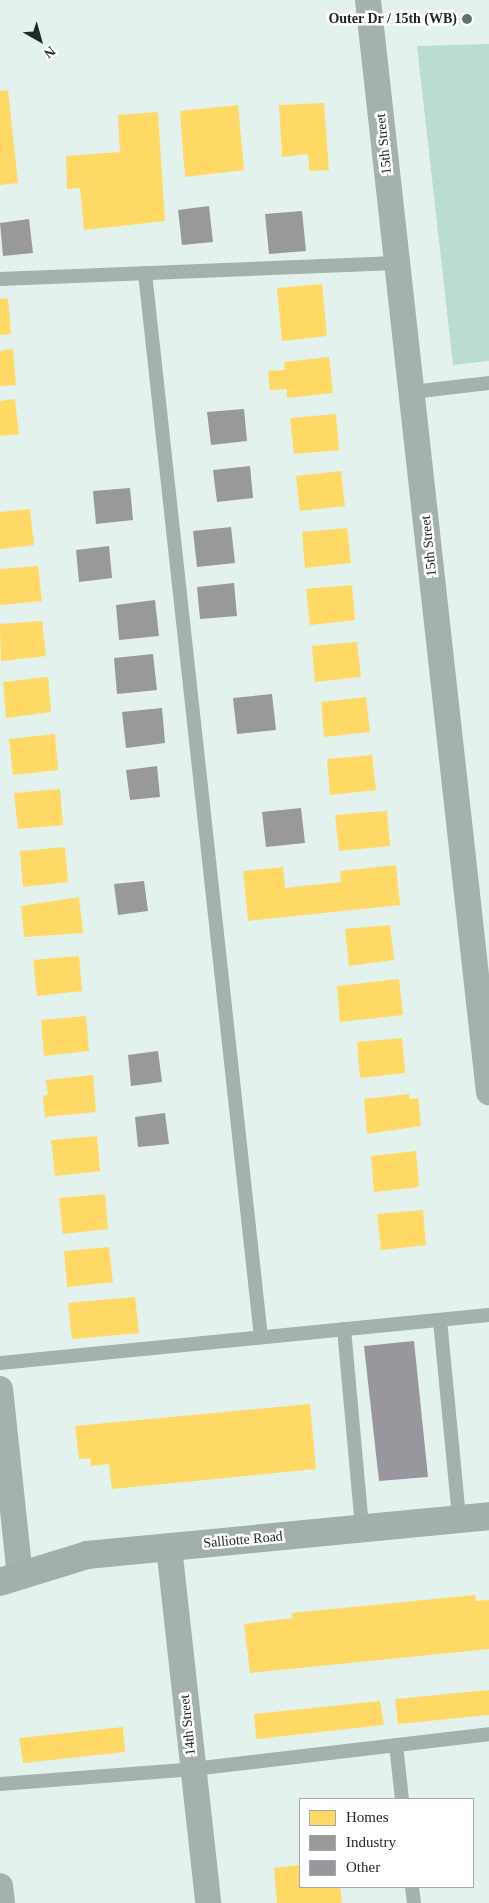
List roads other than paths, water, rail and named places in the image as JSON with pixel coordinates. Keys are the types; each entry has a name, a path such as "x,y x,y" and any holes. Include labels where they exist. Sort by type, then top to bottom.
{"street":[{"name":"15th Street","path":"368,0 489,1092"},
{"path":"0,1389 10,1579"},
{"name":"Salliotte Road","path":"10,1579 87,1555 489,1516"},
{"name":"14th Street","path":"169,1547 208,1903"},
{"path":"0,1886 2,1903"}],"lane":[{"path":"0,279 398,263"},
{"path":"145,273 261,1337"},
{"path":"412,392 489,383"},
{"path":"0,1363 489,1315"},
{"path":"440,1320 459,1519"},
{"path":"344,1330 362,1528"},
{"path":"0,1784 193,1769 489,1734"},
{"path":"396,1745 402,1798"},
{"path":"412,1888 414,1903"}],"place":[{"name":"Outer Dr / 15th (WB)","path":"467,19"}]}
